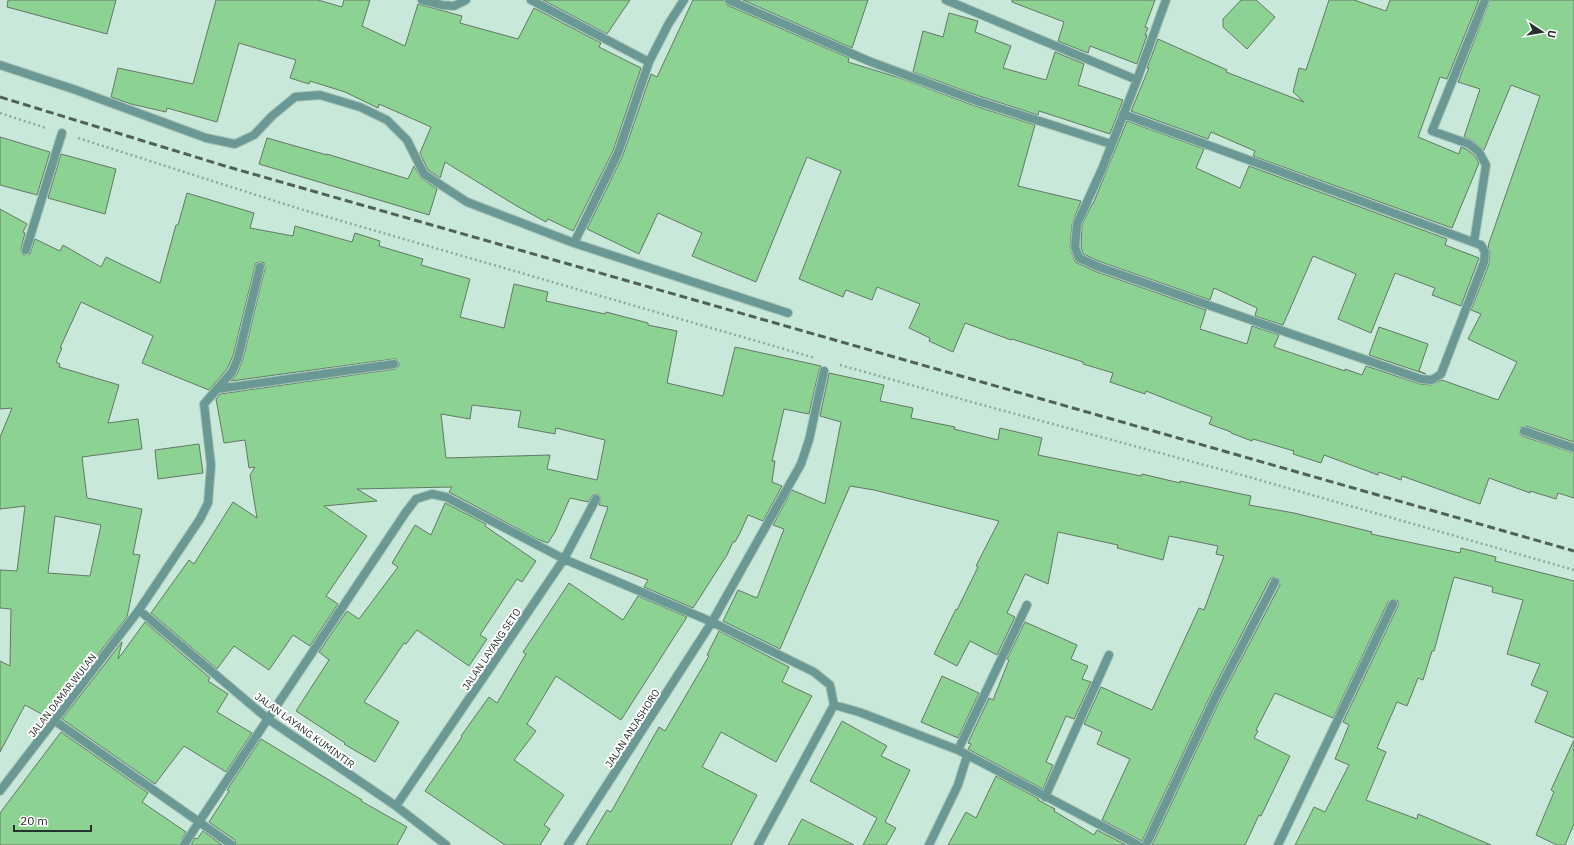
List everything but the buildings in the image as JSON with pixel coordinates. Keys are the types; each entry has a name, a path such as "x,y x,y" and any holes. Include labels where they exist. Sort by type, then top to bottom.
{"street":[{"path":"422,0 442,5 454,6 466,0"},
{"path":"531,0 649,62"},
{"path":"574,243 618,153 649,62 669,23 684,0"},
{"path":"729,0 870,62 977,101 1111,144"},
{"path":"946,0 1137,80"},
{"path":"1123,114 1481,245 1485,252 1484,262 1441,374 1432,380 1421,379 1099,267 1079,258 1075,247 1077,224 1102,169 1111,144 1123,114 1137,80 1166,0"},
{"path":"1474,242 1486,164 1479,152 1469,144 1432,131 1485,0"},
{"path":"0,65 76,90 206,138 235,144 254,135 272,116 295,97 320,95 360,107 387,120 407,140 424,174 467,202 574,243 788,313"},
{"path":"26,250 62,133"},
{"name":"JALAN DAMAR WULAN","path":"0,791 139,610 200,519 208,503 211,465 204,404 232,372 238,358 260,267"},
{"path":"217,389 394,364"},
{"name":"JALAN ANJASHORO","path":"568,845 712,622 801,464 824,371"},
{"path":"1524,430 1574,448"},
{"path":"184,845 416,499 432,494 446,497 564,559 712,622 814,672 830,684 834,705 758,845"},
{"name":"JALAN LAYANG SETO","path":"396,806 564,559 596,500"},
{"path":"1146,845 1216,696 1275,582"},
{"path":"1278,845 1393,604"},
{"path":"958,750 1027,605"},
{"name":"JALAN LAYANG KUMINTIR","path":"139,610 268,718 396,806 446,845"},
{"path":"1045,797 1109,654"},
{"path":"834,705 859,712 958,750 966,756 1138,845"},
{"path":"55,721 232,845"},
{"path":"928,845 958,785 966,756"}],"path":[{"path":"0,113 308,211 822,360"},
{"path":"837,364 983,406 1256,479 1574,570"}],"railway":[{"path":"0,97 225,166 1574,551"}]}
